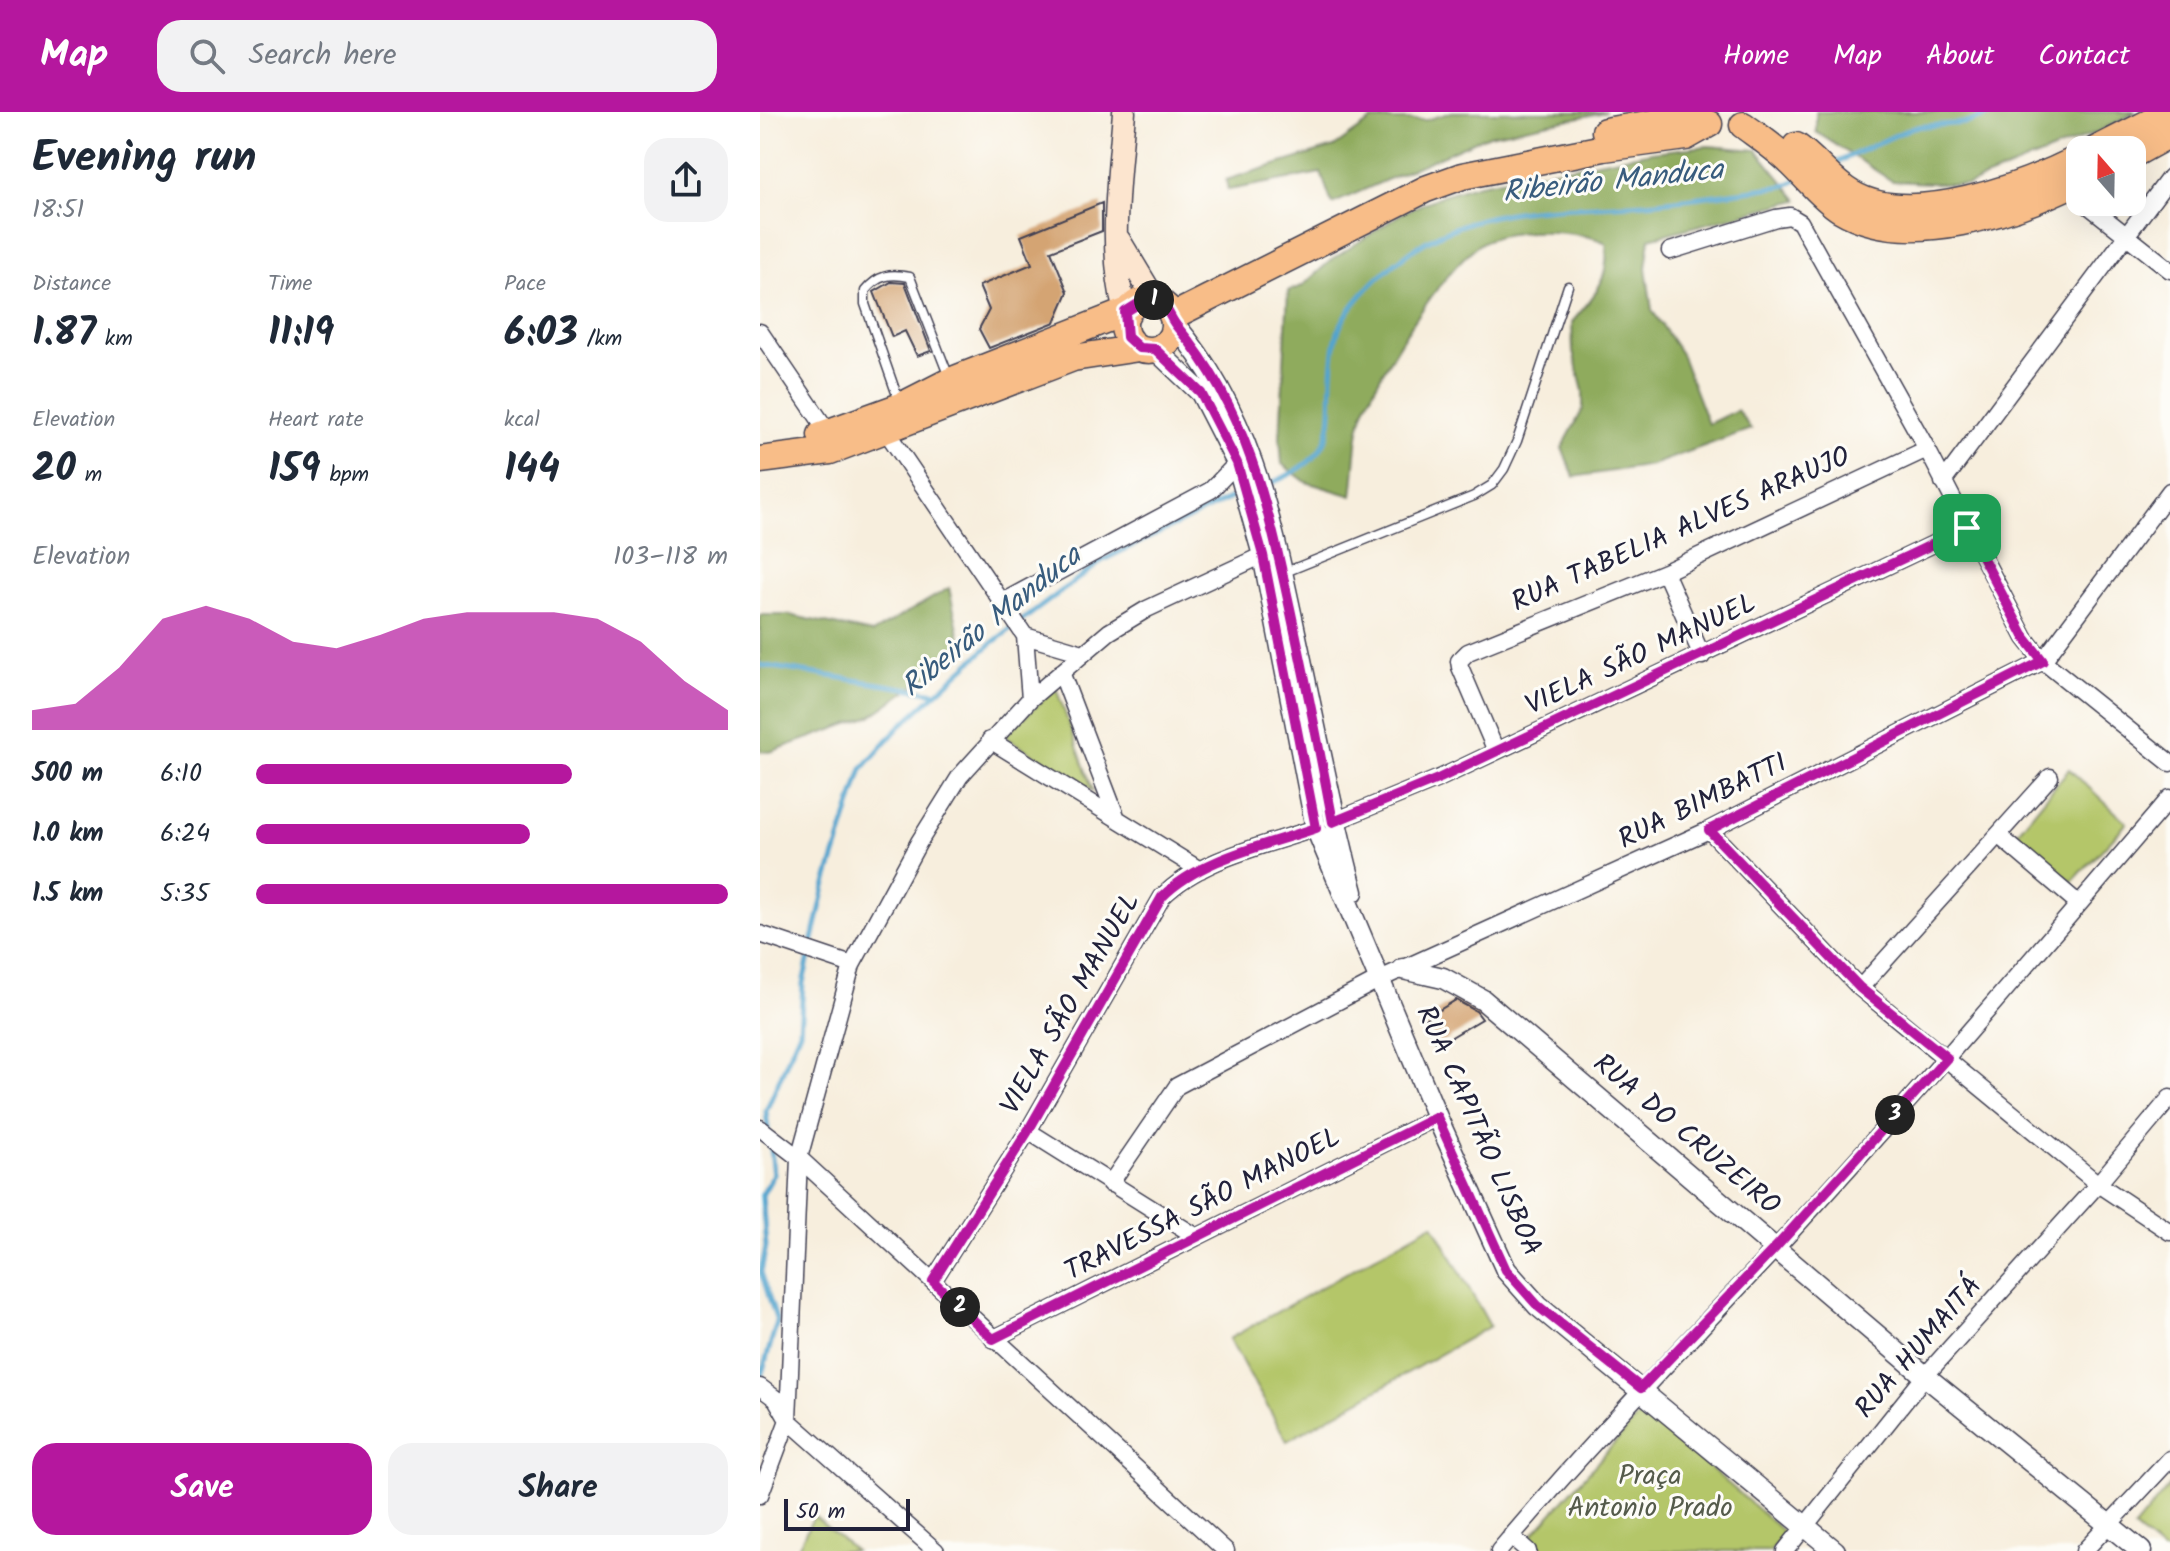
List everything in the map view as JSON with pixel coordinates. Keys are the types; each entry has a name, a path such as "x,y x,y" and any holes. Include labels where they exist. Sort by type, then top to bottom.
{"main road":[{"path":"2123,136 2170,112"},
{"path":"1128,113 1116,236 1119,284 1125,312 1124,329 1147,349"},
{"path":"1166,311 1406,180 1442,165 1661,117 1704,116 1726,132 1747,117 1799,158 1821,182 1838,208 1866,222 1902,228 1948,225 2066,195"},
{"path":"760,443 794,442 901,406 950,381 1125,312 1138,301 1166,311 1450,181 1503,167 1686,137 1704,116"},
{"path":"2146,147 2170,134"},
{"path":"1821,182 1878,204 1909,208 1959,201 2015,185 2066,164"},
{"path":"760,460 830,451 1073,358 1147,349 1169,340 1166,311 1116,236"}],"street":[{"path":"1943,482 2170,177"},
{"path":"1670,251 1776,218 1790,216 1800,222 1927,449 2025,638 2043,661 2170,763"},
{"path":"2105,216 2170,270"},
{"name":"RUA CAPITÃO LISBOA","path":"1166,311 1215,380 1251,450 1246,474"},
{"path":"760,332 828,432"},
{"name":"RUA CAPITÃO LISBOA","path":"1147,349 1201,393 1246,474 1282,573 1324,825"},
{"path":"886,431 1024,634 1030,699"},
{"name":"RUA TABELIA ALVES ARAUJO","path":"1496,751 1459,661 1468,652 1665,572 1927,449"},
{"path":"1006,608 1211,490 1246,474"},
{"path":"2043,661 2170,491"},
{"name":"RUA CAPITÃO LISBOA","path":"1260,514 1263,555 1324,825 1354,898 1359,928 1437,1117 1506,1270 1538,1306 1835,1551"},
{"name":"VIELA SÃO MANUEL","path":"933,1281 1028,1131 1162,897 1175,884 1200,870 1324,825 1496,751 1967,528"},
{"path":"760,1495 788,1420 799,1158 852,965 919,842 960,776 1030,699 1109,632 1147,609 1263,555"},
{"path":"1665,572 1702,656"},
{"path":"1024,634 1083,653"},
{"name":"RUA BIMBATTI","path":"1110,1184 1177,1086 1380,979 1709,830 2043,661"},
{"path":"1061,672 1116,816"},
{"path":"990,740 1200,870"},
{"path":"1860,988 2050,777"},
{"path":"1499,1551 1641,1388 1776,1247 1947,1058 2170,798"},
{"path":"1709,830 1860,988 2098,1184 2170,1232"},
{"path":"1998,835 2079,904"},
{"path":"760,934 852,965"},
{"name":"RUA DO CRUZEIRO","path":"1403,969 1443,978 1483,1000 1925,1376 2141,1551"},
{"name":"RUA HUMAITÁ","path":"1785,1551 1925,1376 2098,1184 2170,1098"},
{"name":"TRAVESSA SÃO MANOEL","path":"993,1339 1437,1117"},
{"path":"760,1128 799,1158 1226,1551"},
{"path":"1028,1131 1197,1237"},
{"path":"760,1387 776,1399 788,1420 936,1551"},
{"path":"2084,1551 2170,1459"},
{"path":"1511,1536 1528,1551"}],"lane":[{"path":"901,406 865,304 865,291 881,276 893,273 910,277 950,381"},
{"path":"1282,573 1474,496 1492,485 1504,469 1517,441 1568,286"}],"green space":[{"path":"1452,112 1606,112 1489,135 1332,204 1321,173 1228,190 1226,180 1334,147 1372,120 1426,120"},
{"path":"1816,112 2136,112 2088,136 2066,136 2066,145 1968,185 1892,181 1816,132"},
{"path":"1708,146 1757,150 1798,200 1650,238 1646,268 1652,310 1681,354 1708,424 1737,410 1751,429 1652,465 1574,477 1562,448 1583,409 1583,391 1573,352 1572,322 1588,304 1603,277 1606,243 1579,235 1522,233 1504,235 1477,246 1446,277 1415,320 1386,366 1362,416 1352,496 1306,482 1282,464 1280,437 1288,291 1302,286 1330,261 1404,212 1443,195 1479,184 1652,152"},
{"path":"949,588 963,651 871,716 770,752 760,751 760,615 789,615 872,633"},
{"path":"1056,688 1093,791 1004,736"},
{"path":"2069,769 2127,823 2072,882 2016,834"},
{"path":"1433,1224 1490,1326 1287,1441 1229,1339"},
{"name":"Praça Antonio Prado","path":"1644,1410 1785,1533 1770,1551 1543,1551 1529,1539"},
{"path":"2170,1485 2170,1551 2162,1551 2134,1528"},
{"path":"814,1516 855,1551 796,1551"}],"building":[{"path":"1102,203 1102,231 1051,251 1068,292 1055,322 989,348 979,329 989,310 979,286 1032,264 1021,236"},
{"path":"891,282 905,283 931,351 917,356 905,331 892,337 874,292"},
{"path":"1456,1000 1476,1011 1482,1019 1438,1045 1423,1020"}],"waterway":[{"name":"Ribeirão Manduca","path":"1829,166 1913,127 1966,123 1997,112"},
{"name":"Ribeirão Manduca","path":"1264,486 1293,473 1312,459 1324,444 1329,428 1336,339 1352,306 1377,279 1409,252 1442,233 1509,213 1673,200 1784,186 1797,180"},
{"name":"Ribeirão Manduca","path":"768,1129 766,1111 800,1031 803,983 825,887 862,769 898,728 992,643 1103,560 1239,494"},
{"path":"760,665 936,693"},
{"name":"Ribeirão Manduca","path":"760,1380 777,1322 761,1272 766,1246 762,1195 774,1174 770,1142"}],"route":[{"path":"1146,299 1163,303 1169,309 1175,325 1208,366 1251,450 1276,545 1333,822 1440,778 1967,528 2025,638 2043,661 1709,830 1860,988 1947,1058 1776,1247 1641,1388 1538,1306 1506,1270 1437,1117 993,1339 933,1281 1028,1131 1162,897 1175,884 1200,870 1316,828 1263,555 1237,463 1201,393 1155,349 1139,348 1127,337 1125,312 1131,306 1146,299"}]}
